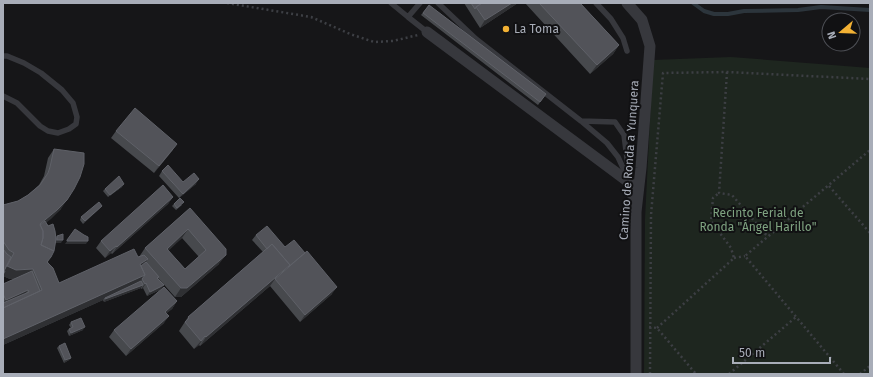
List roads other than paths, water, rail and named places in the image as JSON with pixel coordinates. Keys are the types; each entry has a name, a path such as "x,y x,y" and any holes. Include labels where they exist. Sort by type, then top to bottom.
{"street":[{"name":"Camino de Ronda a Yunquera","path":"627,3 642,20 650,46 641,168 636,212 636,374"},
{"path":"423,33 630,183 636,212"}],"lane":[{"path":"391,3 408,17 423,33"},
{"path":"408,17 420,3"},
{"path":"438,3 476,39 607,143 618,157 630,183"},
{"path":"596,3 611,19 623,38 627,52"},
{"path":"3,56 24,63 41,72 62,90 73,103 77,117 76,124 69,129 58,132 48,131 40,126 17,102 3,96"},
{"path":"581,121 615,122 624,135 630,183"}],"waterway":[{"path":"693,3 704,11 714,14 728,14 744,11 798,10 821,7 870,10"}],"place":[{"name":"La Toma","path":"506,29"}],"park label":[{"name":"Recinto Ferial de Ronda \"Ángel Harillo\"","path":"758,220"}]}
